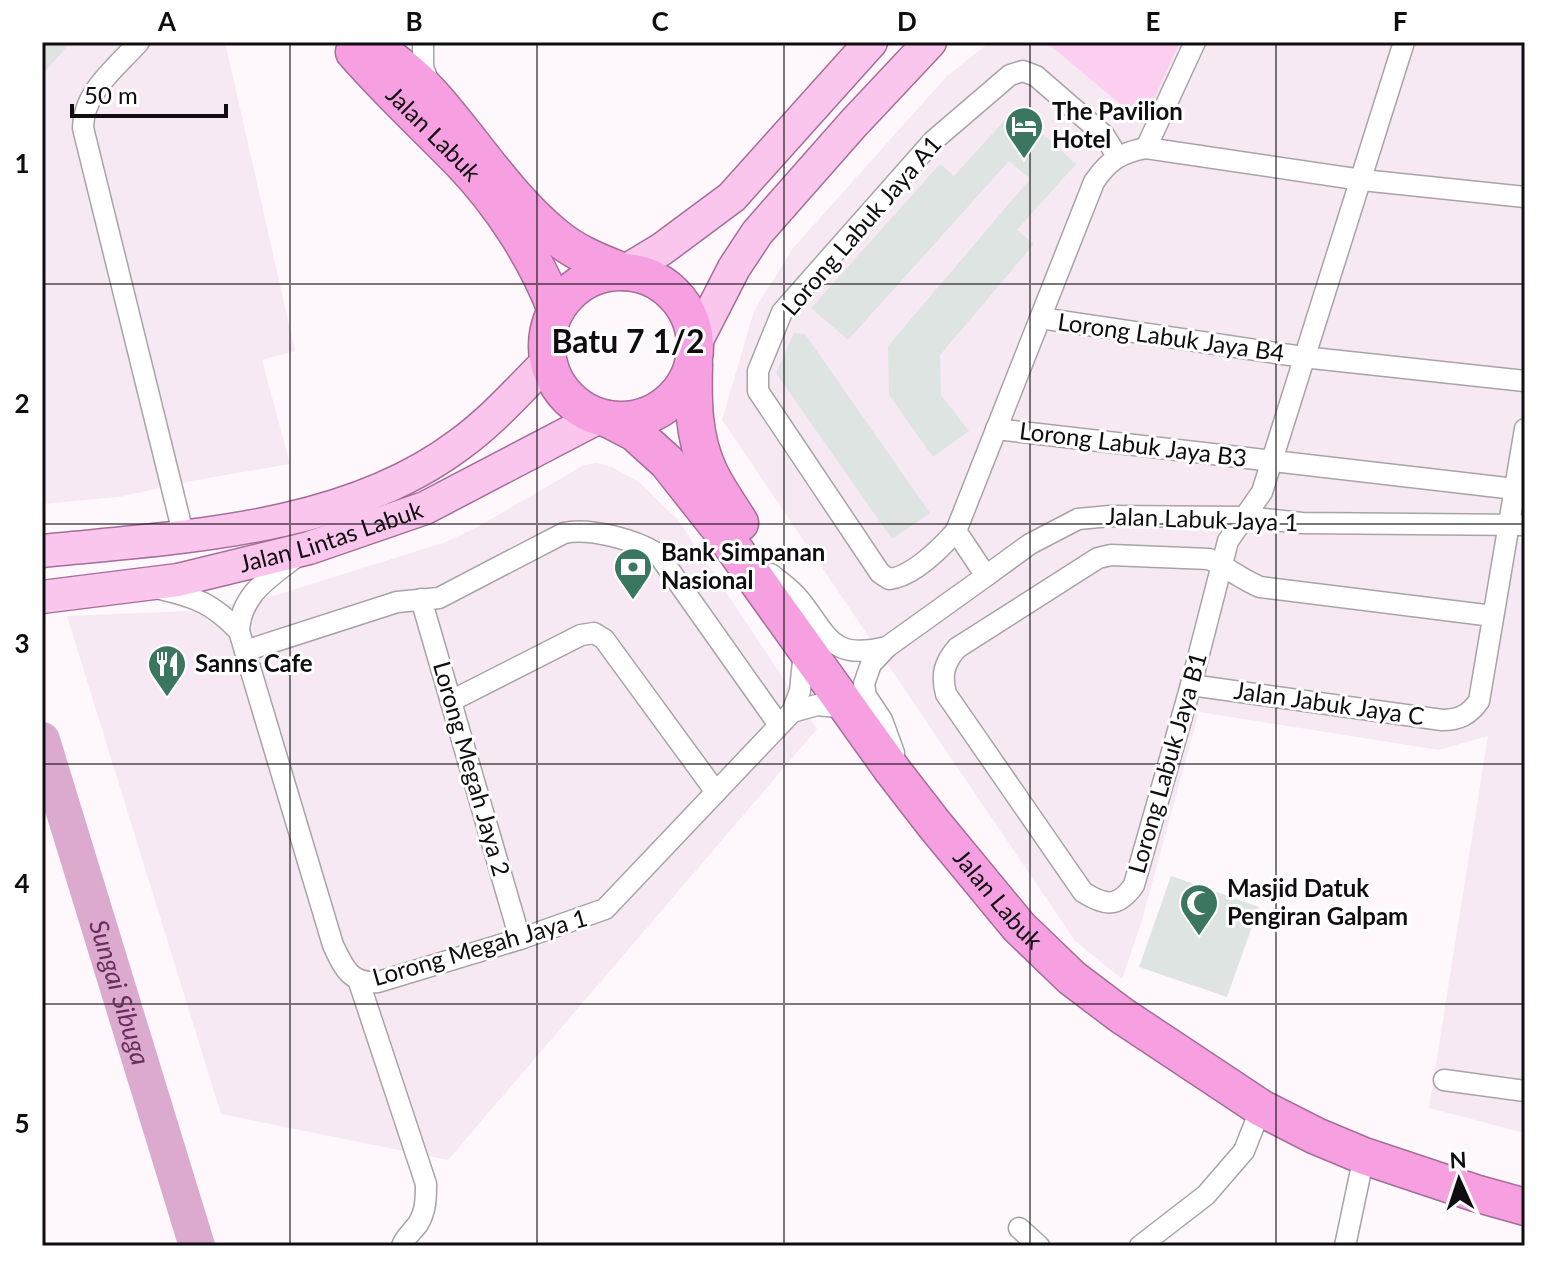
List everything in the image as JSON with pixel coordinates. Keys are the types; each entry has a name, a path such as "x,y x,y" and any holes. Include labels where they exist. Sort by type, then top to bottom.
{"highway":[{"path":"359,49 411,50"},
{"name":"Jalan Labuk","path":"359,49 500,209 537,267 556,310"},
{"path":"411,50 436,100 531,215 581,254 624,272 646,276 665,286 681,301 692,320 695,353 685,385 671,402 652,414 630,420 604,418 572,402 553,376 548,361 548,335 556,310 573,289 585,281 624,272"},
{"path":"411,50 402,79 405,90 451,143 461,162"},
{"name":"Jalan Labuk","path":"695,353 693,405 708,470 771,574 894,753 1006,894 1060,949 1148,1021 1240,1082 1323,1125 1371,1145 1525,1191"},
{"name":"Jalan Labuk","path":"604,418 635,433 667,462 720,529 890,767 1019,927 1072,978 1121,1015 1261,1108 1316,1136 1364,1156 1525,1207"}],"main road":[{"path":"624,272 662,249 732,197 871,42"},
{"path":"695,353 734,268 757,233 930,42"},
{"name":"Jalan Lintas Labuk","path":"42,551 260,527 321,510 377,489 459,446 504,409 548,361"},
{"name":"Jalan Lintas Labuk","path":"45,597 178,580 309,548 425,508 604,418"}],"street":[{"path":"139,42 89,98 83,113 83,128 184,537"},
{"path":"1146,148 1195,42"},
{"name":"Lorong Labuk Jaya B1","path":"1222,566 1209,559 1111,555 1098,558 957,648 947,659 943,672 946,694 1079,887 1098,902 1112,904 1126,897 1134,885 1191,685 1222,566 1228,541 1262,492 1404,42"},
{"name":"Lorong Labuk Jaya A1","path":"956,531 937,551 899,577 884,577 758,391 758,371 782,312 933,141 1010,75 1023,71 1036,76 1104,135 1117,156"},
{"path":"986,576 956,531 1094,182 1117,156 1146,148 1362,180 1525,197"},
{"name":"Lorong Labuk Jaya B4","path":"1040,318 1303,357 1525,381"},
{"name":"Lorong Labuk Jaya B3","path":"996,429 1515,489"},
{"path":"1222,566 1260,587 1493,616 1516,525 1515,489 1525,429"},
{"name":"Jalan Labuk Jaya 1","path":"887,647 1030,544 1078,519 1110,516 1245,517 1302,523 1516,525"},
{"path":"242,641 397,602 439,598 564,533 582,531 643,544 658,554 786,719 817,705 848,708"},
{"path":"242,641 240,615 250,596 309,548"},
{"path":"771,574 799,600 832,642 855,652 887,647"},
{"path":"141,585 199,600 223,615 242,641"},
{"name":"Lorong Megah Jaya 2","path":"421,599 520,939"},
{"name":"Jalan Jabuk Jaya C","path":"1191,685 1454,720 1466,715 1479,701 1493,616"},
{"path":"451,701 581,635 594,633 604,639 716,792"},
{"name":"Lorong Megah Jaya 1","path":"242,641 333,945 349,973 359,982 378,982 520,939 605,909 786,719 802,678 805,647"},
{"path":"887,647 871,664 864,684 866,696 882,720 894,753"},
{"path":"359,982 426,1184 426,1206 420,1221 402,1246"},
{"path":"1444,1080 1525,1091"},
{"path":"1140,1246 1206,1195 1244,1151 1261,1108"},
{"path":"1345,1246 1364,1156"},
{"path":"1019,1228 1039,1246"}],"shaded area":[{"path":"42,42 225,42 295,351 262,360 290,464 119,497 42,504"},
{"path":"990,42 1525,42 1525,505 1519,542 1525,543 1525,1133 1429,1108 1488,736 1439,750 1199,712 1142,920 1122,979 1075,941 722,420 754,311 793,248 947,76"},
{"path":"1046,42 1180,42 1143,123"},
{"path":"597,463 612,467 640,483 679,521 817,729 448,1160 221,1114 67,616 190,611 276,595 446,542 584,465"}],"building":[{"path":"42,42 71,42 42,75"},
{"path":"1015,109 1076,164 1017,230 1034,244 940,355 941,395 969,431 933,457 889,395 888,346 1030,179 1009,161 848,340 811,308 940,164 954,176"},
{"path":"794,333 805,334 930,513 892,539 776,373"},
{"name":"Masjid Datuk Pengiran Galpam","path":"1171,876 1259,907 1227,997 1139,967"}],"waterway":[{"name":"Sungai Sibuga","path":"42,740 197,1246"}],"place":[{"name":"The Pavilion Hotel","path":"1024,160"},
{"name":"Bank Simpanan Nasional","path":"633,601"},
{"name":"Sanns Cafe","path":"167,698"},
{"name":"Masjid Datuk Pengiran Galpam","path":"1199,937"}],"district":[{"name":"Batu 7 1/2","path":"628,342"}]}
